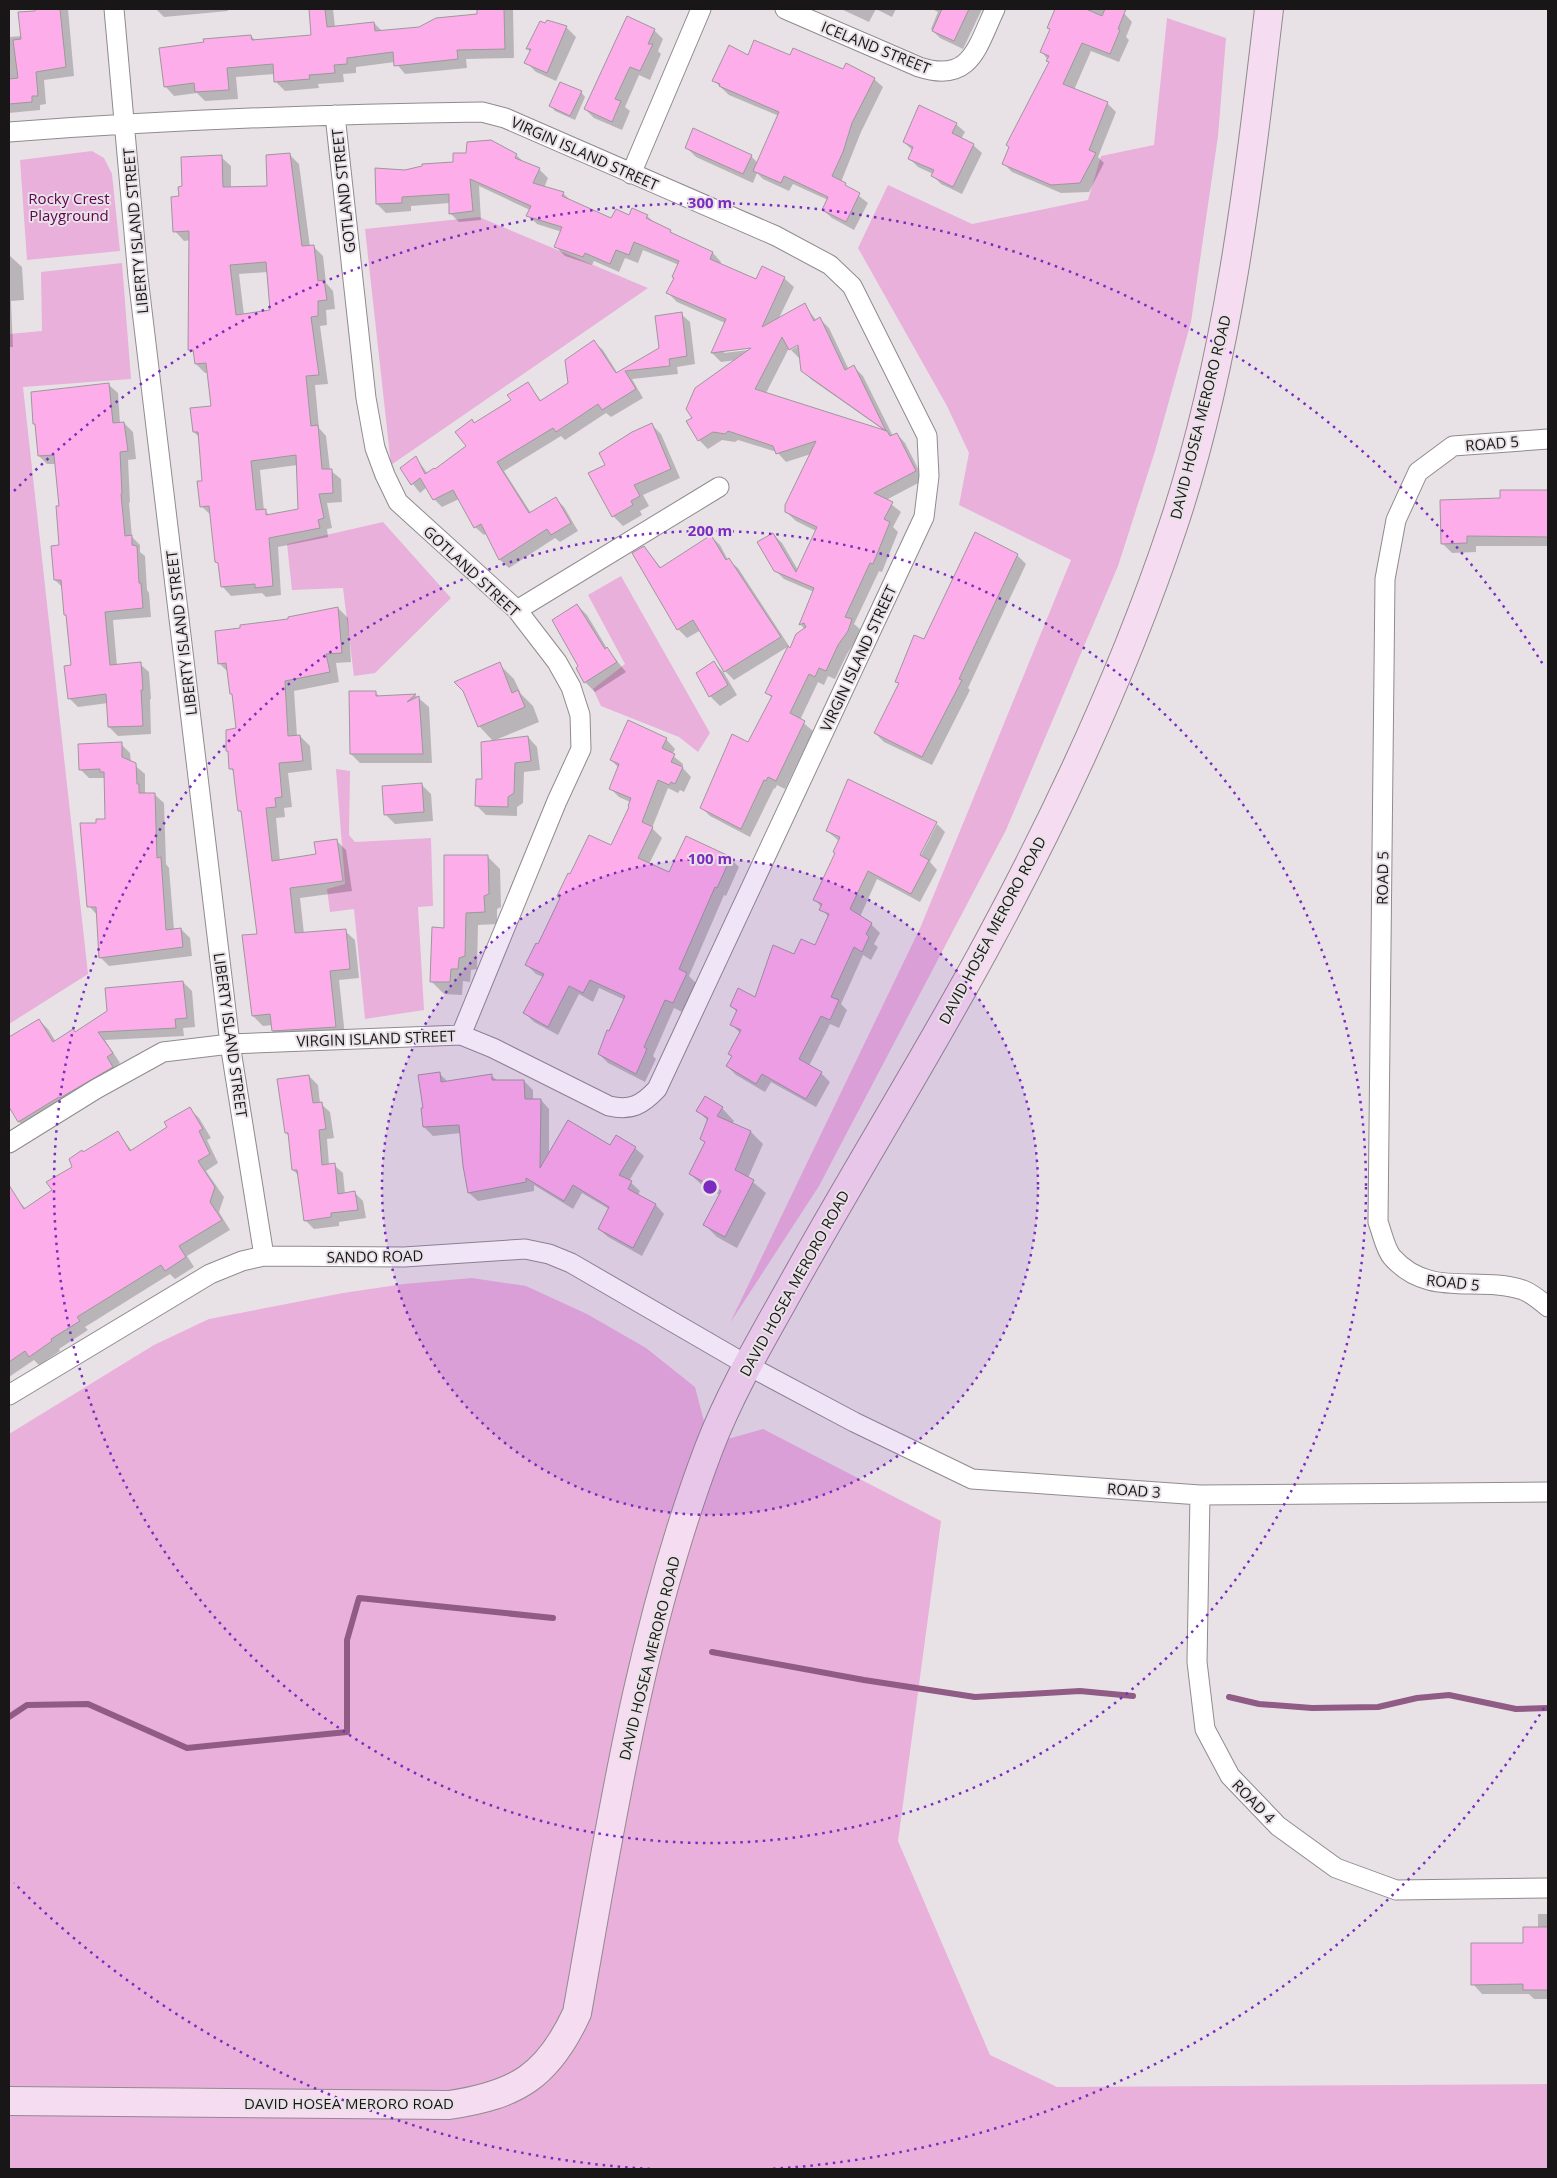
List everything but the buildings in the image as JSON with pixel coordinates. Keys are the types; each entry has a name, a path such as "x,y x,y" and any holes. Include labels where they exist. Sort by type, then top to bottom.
{"main road":[{"name":"DAVID HOSEA MERORO ROAD","path":"9,2101 449,2105 471,2102 504,2092 533,2076 550,2059 567,2036 577,2013 614,1804 648,1648 678,1536 707,1453 747,1365 991,936 1070,780 1141,611 1174,525 1216,363 1233,278 1251,157 1269,9"}],"street":[{"name":"LIBERTY ISLAND STREET","path":"114,9 138,277 230,1044 264,1256"},
{"path":"631,174 701,9"},
{"name":"ICELAND STREET","path":"785,9 919,67 941,72 956,71 966,63 976,50 995,9"},
{"name":"VIRGIN ISLAND STREET","path":"9,132 125,123 335,115 482,112 504,118 776,236 830,265 852,286 927,436 930,476 924,517 657,1089 645,1102 631,1107 618,1108 609,1106 493,1048 460,1034 230,1044 164,1052 96,1089 9,1143"},
{"name":"GOTLAND STREET","path":"335,115 366,398 374,448 398,502 517,610 557,662 571,687 580,716 581,749 557,801 460,1034"},
{"name":"ROAD 5","path":"1548,439 1508,440 1453,446 1418,472 1396,520 1385,579 1378,1222 1391,1256 1417,1278 1449,1284 1486,1285 1523,1290 1548,1307"},
{"path":"517,610 719,487"},
{"name":"SANDO ROAD","path":"9,1395 210,1274 242,1261 264,1256 404,1257 525,1249 549,1254 571,1263 747,1365"},
{"name":"ROAD 3","path":"747,1365 854,1422 972,1479 1200,1495 1548,1492"},
{"name":"ROAD 4","path":"1200,1495 1198,1672 1205,1729 1230,1776 1278,1826 1336,1868 1396,1890 1548,1888"}],"green space":[{"path":"1167,18 1226,38 1218,136 1191,322 1155,451 1118,566 1006,830 819,1186 730,1323 921,926 1071,560 959,505 969,453 947,406 858,248 888,185 972,224 1088,200 1101,156 1154,145"},
{"name":"Rocky Crest Playground","path":"92,151 104,158 112,174 120,251 27,260 20,160"},
{"path":"479,217 648,288 391,465 365,229"},
{"path":"122,263 131,379 23,387 88,974 9,1024 9,334 42,331 41,272"},
{"path":"383,522 451,598 375,673 354,676 343,588 292,590 287,544"},
{"path":"621,576 710,733 698,752 679,737 601,706 593,689 625,664 588,595"},
{"path":"336,769 350,771 349,835 355,842 431,838 433,906 418,907 424,1010 365,1019 354,909 330,912 327,889 345,884"},
{"path":"472,1278 526,1286 587,1314 646,1348 695,1387 710,1444 763,1429 941,1521 898,1841 990,2055 1057,2087 1548,2084 1548,2169 9,2169 9,1434 154,1345 209,1319 343,1293 404,1284"}],"waterway":[{"path":"9,1717 27,1705 88,1704 187,1748 347,1732 347,1640 359,1598 553,1618"},
{"path":"712,1652 864,1680 975,1697 1080,1691 1133,1696"},
{"path":"1229,1697 1259,1704 1312,1708 1378,1707 1417,1698 1449,1695 1516,1709 1548,1708"}]}
